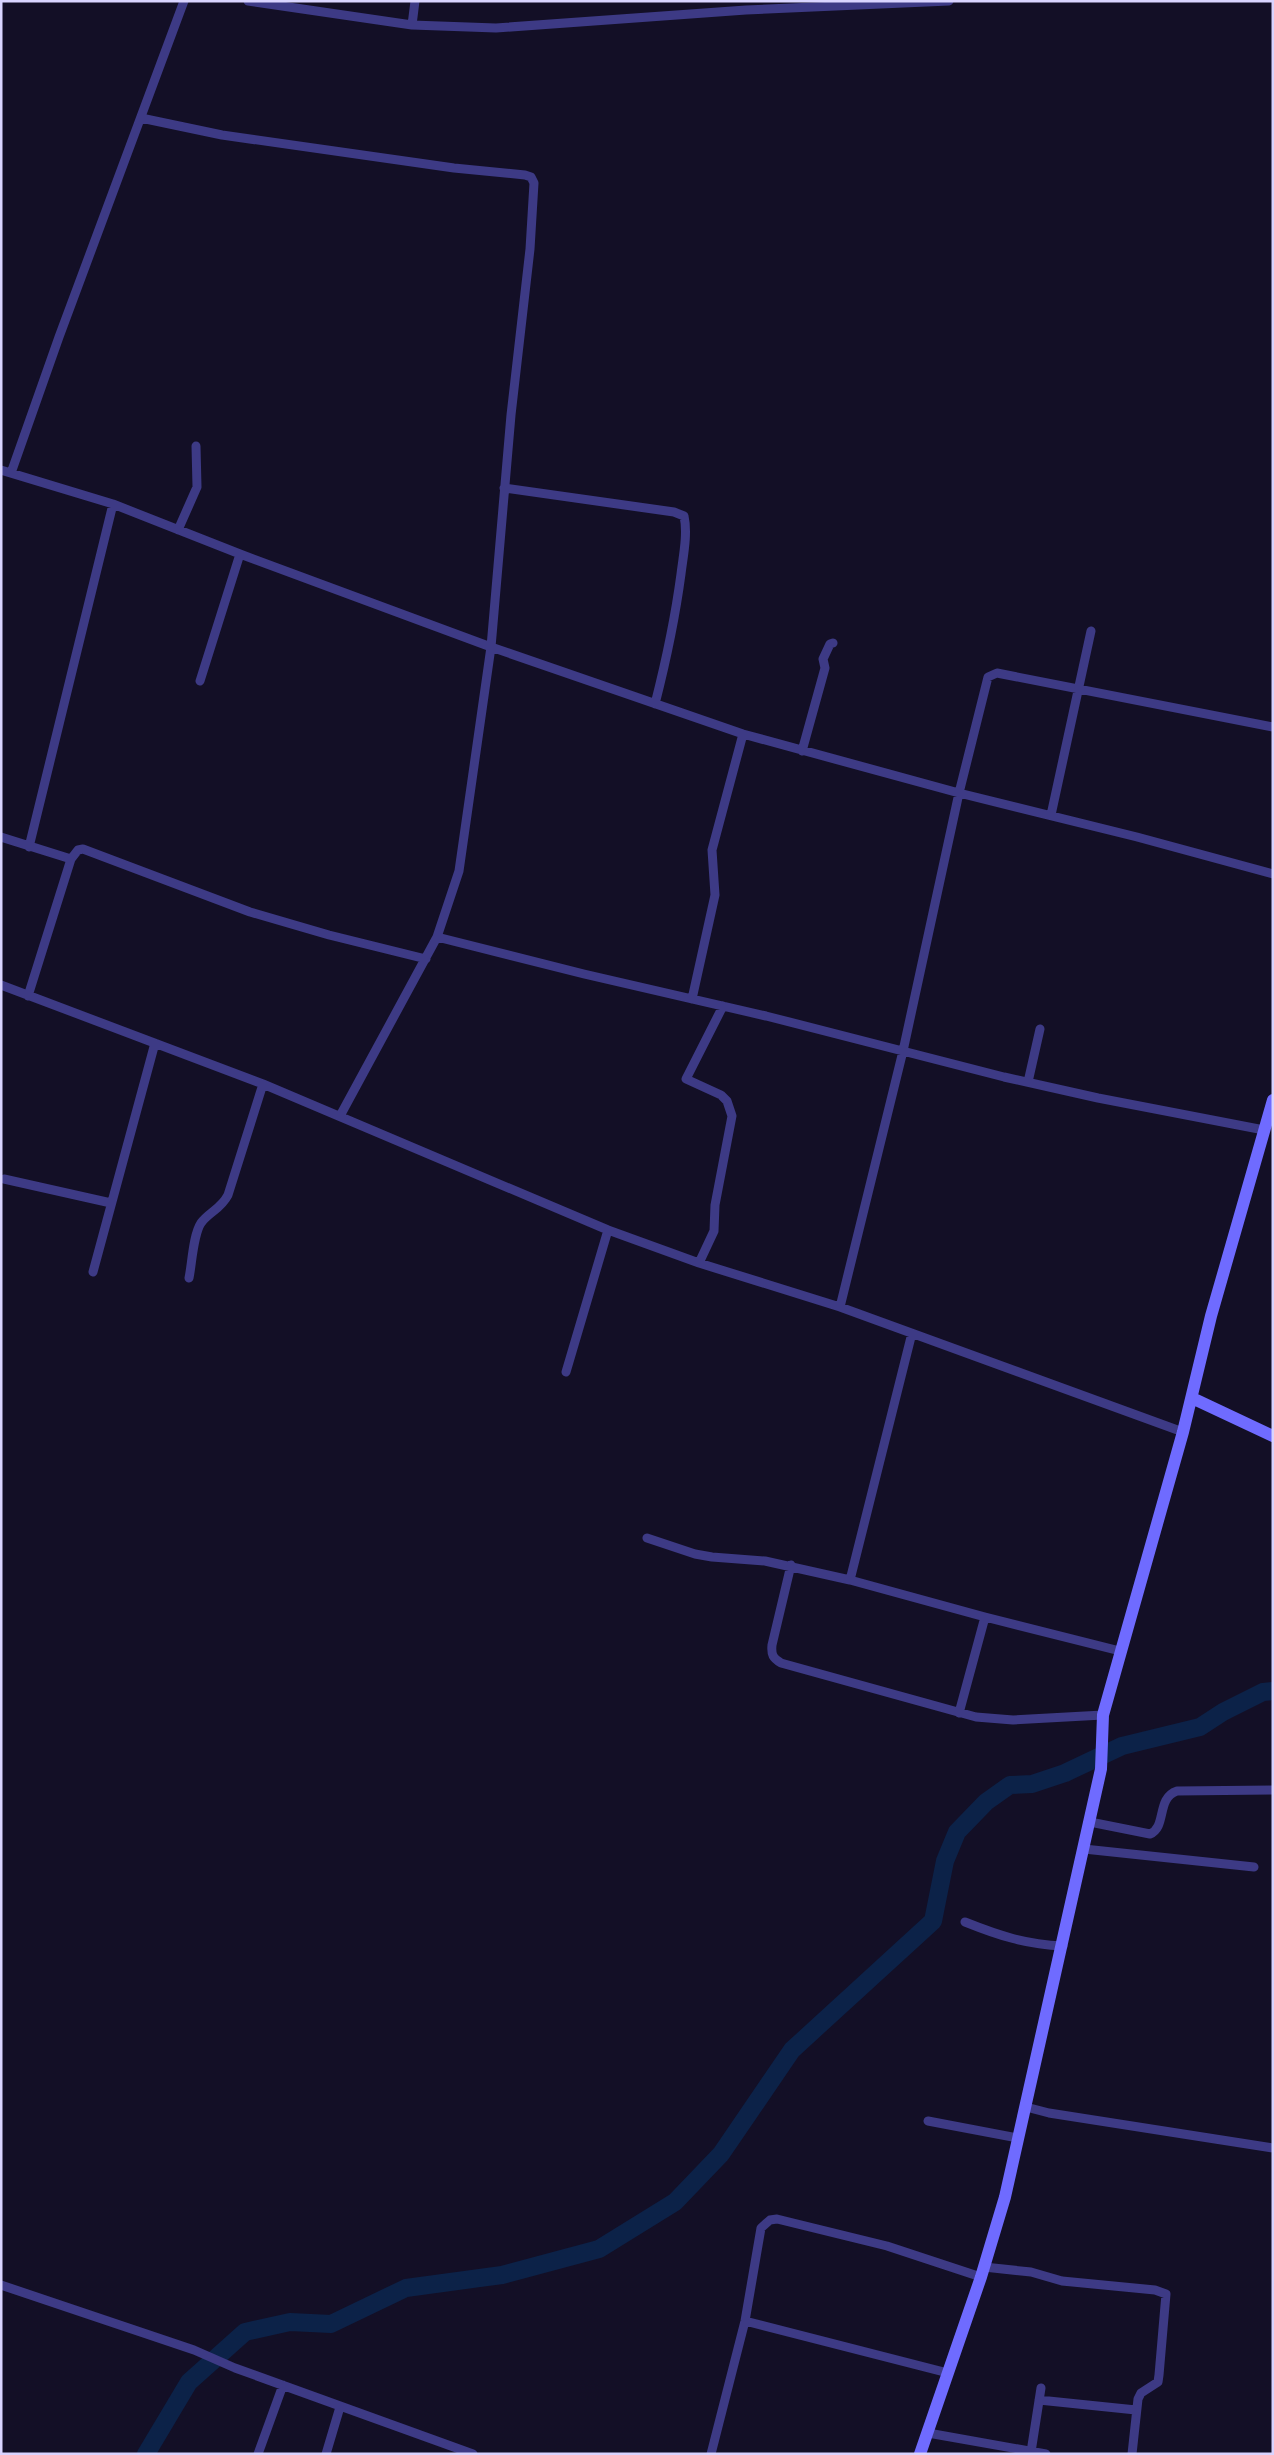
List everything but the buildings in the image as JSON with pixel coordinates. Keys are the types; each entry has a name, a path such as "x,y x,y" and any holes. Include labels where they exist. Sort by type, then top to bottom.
{"street":[{"path":"11,473 59,336 184,1"},
{"path":"248,1 412,25 520,27 746,10 949,1"},
{"path":"412,25 415,1"},
{"path":"141,118 222,135 530,177 535,187 504,488 491,647 458,871 437,937 340,1116"},
{"path":"178,530 196,487 196,446"},
{"path":"1,470 113,504 240,554 491,647 742,734 1273,874"},
{"path":"504,488 674,512 684,516 684,551 676,609 655,704"},
{"path":"29,847 113,504"},
{"path":"200,681 240,554"},
{"path":"1051,816 1091,631"},
{"path":"802,750 825,668 823,659 830,644 833,643"},
{"path":"840,1307 903,1051 960,793 988,677 997,674 1273,727"},
{"path":"692,999 715,895 712,850 742,734"},
{"path":"1,837 71,859"},
{"path":"28,996 71,859 78,850 89,850 259,915 329,935 426,959"},
{"path":"437,937 1028,1082 1098,1098 1264,1130"},
{"path":"1,985 263,1084 608,1230 699,1263 840,1307 912,1332 1183,1432"},
{"path":"699,1263 714,1231 715,1205 732,1116 727,1101 720,1095 686,1079 723,1006"},
{"path":"1028,1082 1040,1029"},
{"path":"93,1272 155,1043"},
{"path":"189,1278 198,1230 201,1224 224,1204 263,1084"},
{"path":"920,2454 982,2272 1005,2197 1102,1769 1104,1715 1120,1651 1183,1432 1211,1316 1273,1100"},
{"path":"4,1179 111,1203"},
{"path":"566,1372 608,1230"},
{"path":"850,1580 912,1332"},
{"path":"1192,1398 1273,1436"},
{"path":"647,1538 712,1558 766,1561 791,1565 1120,1651"},
{"path":"791,1565 772,1646 771,1653 774,1659 959,1713 1013,1720 1104,1715"},
{"path":"959,1713 985,1617"},
{"path":"1090,1822 1150,1834 1157,1828 1166,1798 1177,1791 1273,1790"},
{"path":"1084,1849 1254,1867"},
{"path":"965,1922 998,1935 1030,1944 1063,1946"},
{"path":"1026,2107 1049,2113 1273,2148"},
{"path":"928,2121 1018,2138"},
{"path":"711,2454 745,2321 761,2228 770,2220 777,2220 887,2246 982,2272 1031,2272 1062,2281 1156,2290 1166,2294 1158,2382 1141,2393 1138,2399 1132,2454"},
{"path":"1,2285 194,2350 235,2368 473,2454"},
{"path":"745,2321 948,2373"},
{"path":"258,2454 283,2385"},
{"path":"1032,2452 1041,2388"},
{"path":"1039,2400 1136,2410"},
{"path":"326,2454 340,2407"},
{"path":"928,2433 1046,2454"}],"waterway":[{"path":"146,2454 189,2382 245,2332 290,2322 331,2324 406,2288 502,2275 599,2249 675,2202 721,2154 792,2050 933,1921 945,1861 957,1832 986,1802 1010,1785 1032,1784 1065,1773 1122,1746 1200,1727 1223,1712 1263,1692 1273,1691"}]}
